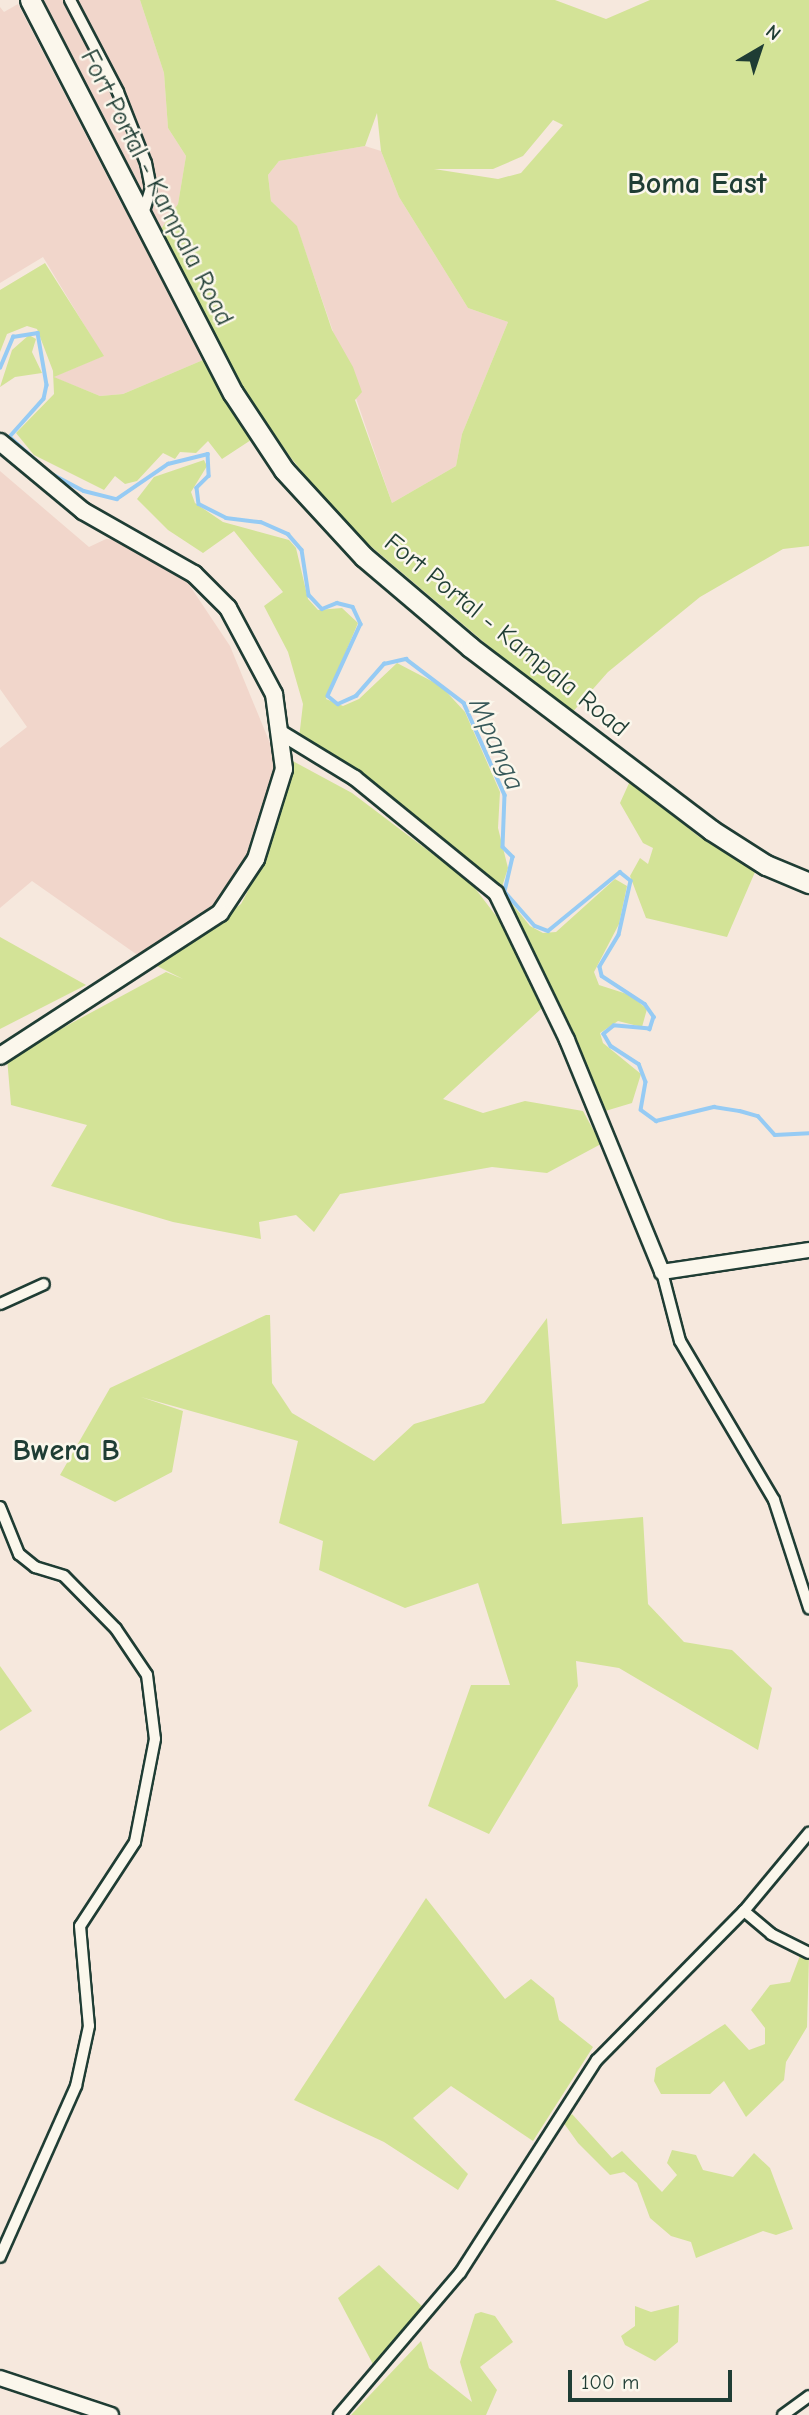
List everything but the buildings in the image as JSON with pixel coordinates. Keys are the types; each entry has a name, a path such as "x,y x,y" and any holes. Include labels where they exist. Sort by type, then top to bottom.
{"highway":[{"name":"Fort Portal - Kampala Road","path":"30,0 233,393 284,470 364,557 470,647 700,822 766,865 809,883"}],"main road":[{"path":"0,442 83,512 161,551 211,590 243,631 274,694 283,734 284,769 275,806 256,859 220,913 0,1056"}],"street":[{"path":"70,0 146,163 151,188 142,218"},
{"path":"283,734 355,778 496,893 567,1040 662,1272 680,1341 774,1500 809,1608"},
{"path":"662,1272 809,1250"},
{"path":"0,1304 44,1284"},
{"path":"0,1507 19,1554 35,1567 64,1576 116,1629 148,1675 155,1739 135,1842 80,1926 89,2001 76,2086 0,2257"},
{"path":"340,2415 460,2273 597,2060 744,1911 809,1833"},
{"path":"744,1911 771,1934 809,1953"},
{"path":"0,2378 111,2415"},
{"path":"783,2415 809,2396"}],"shaded area":[{"path":"44,0 140,0 164,73 168,128 186,156 178,204 157,235"},
{"path":"18,4 123,207 128,204 203,360 123,394 100,396 53,377 103,356 43,257 0,283 0,7 4,12"},
{"path":"365,146 381,151 399,197 468,308 508,322 462,434 456,466 392,503 297,227 271,201 268,175 279,161"},
{"path":"0,471 89,547 106,539 131,541 182,574 230,646 274,753 273,782 254,847 232,888 208,915 162,946 136,954 32,881 0,908 0,748 27,727 0,689"}],"green space":[{"path":"140,0 555,0 606,19 650,0 809,0 809,546 783,549 700,597 608,672 570,715 347,526 291,458 225,363 157,235 178,204 186,156 168,128 164,73","holes":["377,113 381,151 399,197 468,308 508,322 462,434 456,466 392,503 355,400 362,392 353,367 332,330 297,226 271,201 268,175 279,161 365,146","553,120 563,125 521,173 498,179 434,169 493,169 523,156"]},
{"path":"45,263 104,356 54,377 100,396 123,394 203,360 251,440 222,459 208,441 196,453 180,452 175,459 163,453 137,481 125,484 115,476 104,490 34,455 16,433 54,394 53,371 37,329 27,326 7,334 0,352 0,290"},
{"path":"29,335 36,339 32,352 42,373 15,377 0,387 12,350"},
{"path":"204,460 207,466 191,492 195,503 223,522 289,540 296,548 308,599 318,610 342,608 358,623 326,699 343,706 359,699 397,663 441,686 465,712 500,792 498,828 508,868 501,890 530,926 543,933 556,932 615,879 627,886 619,924 594,972 599,985 630,995 647,1009 642,1027 618,1021 600,1033 603,1043 641,1074 632,1103 602,1112 536,962 474,873 299,738 303,704 288,652 264,606 283,592 234,531 203,553 168,530 137,499 154,477"},
{"path":"289,759 352,793 471,883 500,921 542,1008 443,1099 483,1113 525,1101 583,1111 601,1144 547,1173 492,1167 340,1194 314,1232 296,1215 259,1222 261,1239 173,1222 51,1186 87,1125 11,1105 7,1058 166,972 183,979 153,964 241,904 265,858 286,788"},
{"path":"630,781 698,836 755,872 727,937 646,918 630,876 640,858 648,864 653,848 643,843 620,803"},
{"path":"0,937 86,985 0,1029"},
{"path":"270,1315 272,1383 292,1413 374,1461 414,1424 484,1403 547,1318 562,1524 643,1517 648,1604 684,1642 732,1650 772,1688 758,1750 619,1668 576,1661 578,1686 489,1834 428,1806 471,1685 510,1685 478,1583 405,1608 319,1570 323,1541 279,1523 298,1441 141,1397 183,1411 172,1472 115,1502 60,1475 110,1388"},
{"path":"0,1666 32,1711 0,1731"},
{"path":"426,1898 505,1999 531,1979 554,1998 559,2020 593,2047 533,2141 451,2086 413,2118 468,2174 458,2190 384,2142 294,2100"},
{"path":"801,1953 809,1956 807,2027 786,2062 784,2080 746,2117 724,2081 710,2094 661,2094 654,2081 656,2068 725,2024 749,2050 765,2044 765,2028 751,2010 770,1985 790,1982"},
{"path":"572,2114 612,2158 622,2151 662,2192 677,2175 667,2163 672,2150 696,2155 703,2170 733,2177 754,2153 770,2168 793,2229 776,2235 763,2231 696,2258 691,2242 671,2236 650,2218 637,2183 624,2172 610,2175 578,2143 563,2122"},
{"path":"379,2265 426,2310 376,2370 338,2298"},
{"path":"679,2305 678,2342 655,2361 625,2345 621,2336 635,2326 635,2306 651,2312"},
{"path":"481,2312 495,2316 513,2342 480,2367 497,2390 486,2415 351,2415 421,2341 429,2368 472,2402 460,2362 475,2314"}],"waterway":[{"name":"Mpanga","path":"0,368 13,337 38,333 47,385 44,399 10,437 50,473 84,491 117,499 168,464 208,454 209,476 197,488 199,504 226,518 261,522 288,534 302,550 309,595 322,609 337,603 353,607 361,624 328,696 338,704 356,696 384,664 406,659 464,703 505,795 503,847 513,857 505,892 535,926 548,931 620,872 631,881 619,935 600,967 602,976 645,1004 654,1017 650,1029 614,1026 604,1034 611,1046 639,1064 646,1082 641,1110 656,1121 714,1107 758,1116 775,1135 809,1133"}],"district":[{"name":"Boma East","path":"697,184"},
{"name":"Bwera B","path":"66,1451"}]}
